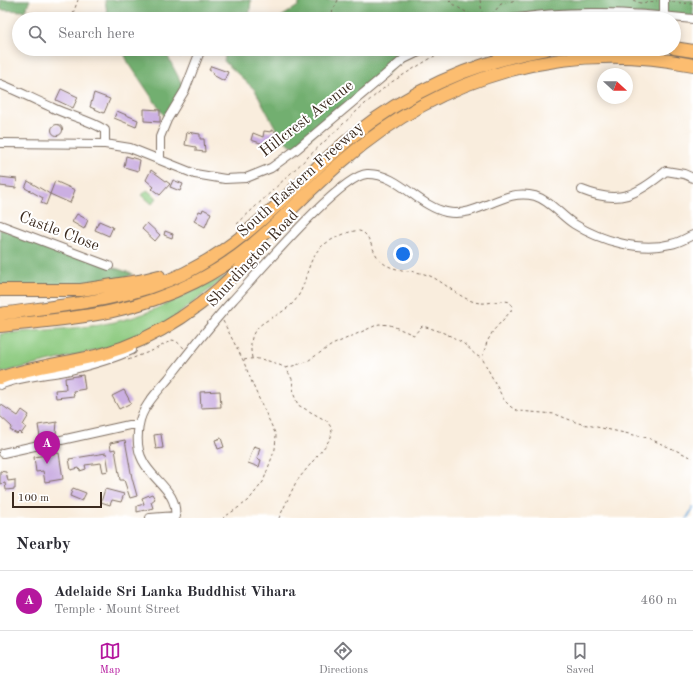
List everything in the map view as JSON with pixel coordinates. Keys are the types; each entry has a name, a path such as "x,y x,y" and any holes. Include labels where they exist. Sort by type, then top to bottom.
{"highway":[{"path":"681,49 693,51"},
{"name":"South Eastern Freeway","path":"0,314 94,302 155,286 186,272 213,257 264,219 333,152 383,113 419,91 459,72 513,56"},
{"name":"South Eastern Freeway","path":"0,326 83,318 116,311 155,300 196,282 250,248 344,160 396,120 423,104 483,78 545,62 578,58 611,56 642,57 693,65"},
{"path":"0,378 31,369 106,353 133,343 163,329 195,309 217,290 254,254 297,205"},
{"path":"0,290 82,290 152,278 183,266 264,219"}],"street":[{"path":"664,0 664,12"},
{"path":"681,18 693,19"},
{"path":"160,159 160,137 167,120 185,90 198,56"},
{"name":"Hillcrest Avenue","path":"0,144 105,144 130,148 196,174 225,179 246,178 270,168 297,149 404,59 410,56"},
{"path":"0,84 26,94 51,108 96,125 105,130 105,144"},
{"path":"582,190 608,197 631,196 650,185 666,171 684,174 693,178"},
{"name":"Shurdington Road","path":"176,517 172,497 142,461 138,446 138,425 141,416 151,401 218,316 334,194 350,181 366,174 384,177 432,206 445,212 464,214 482,208 504,196 520,194 537,196 553,206 573,223 593,234 634,246 656,247 673,244 693,235"},
{"name":"Castle Close","path":"0,225 108,266"},
{"path":"0,385 29,377 70,370 118,357 132,350"},
{"path":"3,453 128,424 138,425"},
{"path":"150,518 176,517"}],"path":[{"path":"74,12 78,0"},
{"path":"332,12 338,0"},
{"path":"449,0 460,10 466,12"},
{"path":"480,0 482,12"},
{"path":"494,12 501,4 516,0"},
{"path":"633,0 640,3 664,0 693,4"},
{"path":"237,224 359,109 390,83 434,56"},
{"path":"252,358 251,338 254,331 259,325 287,309 294,302 304,287 313,257 321,247 328,241 355,230 366,233 375,256 388,266 430,276 469,299 480,303 505,300 510,302 512,306 511,311 493,331 487,342 482,358"},
{"path":"218,316 224,321 276,435 275,449 263,482 248,501 224,518"},
{"path":"243,360 252,358 268,361 286,368 306,362 332,345 379,324 390,325 414,335 422,326 439,330 466,345 476,356 482,358 504,400 518,411 555,414 578,423 648,438 693,458"},
{"path":"118,357 122,361 135,358 174,340 189,352"},
{"path":"279,518 296,482 326,445 331,437 332,429 328,421 298,405 294,395 292,379 286,368"}],"green space":[{"path":"0,0 30,0 25,11 1,10"},
{"path":"105,0 251,0 250,12 107,12"},
{"path":"301,0 693,0 693,19 681,18 681,12 289,12 298,6"},
{"path":"125,56 168,56 185,90 167,120"},
{"path":"225,56 410,56 404,59 297,149 281,138 255,90 224,61"},
{"path":"147,190 157,198 152,204 142,195"},
{"path":"0,229 133,274 105,283 87,285 49,287 0,286"},
{"path":"227,276 170,321 107,348 0,373 0,334 99,325 131,318 156,309"}],"building":[{"path":"211,66 228,72 224,81 213,75 214,73 209,70"},
{"path":"61,89 78,97 73,108 56,100"},
{"path":"94,93 110,99 104,113 90,107"},
{"path":"144,109 160,110 160,122 144,121"},
{"path":"117,111 138,120 136,127 114,118"},
{"path":"55,125 59,125 61,126 61,134 55,135 52,132 52,128"},
{"path":"271,130 277,132 275,141 272,140 270,146 251,140 253,133 263,137 264,131 271,132"},
{"path":"187,132 200,134 200,139 204,139 205,152 196,151 196,147 185,145"},
{"path":"126,156 140,160 138,171 124,167"},
{"path":"151,170 170,184 160,195 152,189 154,187 146,180"},
{"path":"0,177 17,179 16,188 0,186"},
{"path":"173,180 183,184 180,191 170,187"},
{"path":"28,181 50,194 46,205 41,203 43,198 25,188"},
{"path":"55,181 75,190 70,203 50,194"},
{"path":"203,209 211,213 205,227 194,221 199,211 202,212"},
{"path":"77,214 88,220 84,229 72,222"},
{"path":"99,221 113,227 109,236 95,230"},
{"path":"147,223 160,235 155,241 142,229"},
{"path":"165,231 173,234 172,238 164,235"},
{"path":"83,375 85,389 73,391 74,396 56,398 55,390 66,389 65,378"},
{"path":"124,390 131,403 119,409 112,396"},
{"path":"220,391 221,407 201,408 200,392"},
{"path":"0,404 18,416 22,410 29,415 23,425 26,427 21,434 19,432 17,434 10,430 12,427 0,416"},
{"path":"57,422 56,434 40,437 38,425"},
{"path":"161,434 163,448 156,449 154,435"},
{"path":"221,438 224,447 218,449 215,440"},
{"path":"125,440 137,496 130,498 124,480 120,480 115,449 111,450 110,443"},
{"path":"254,446 260,448 257,459 261,460 259,467 248,463"},
{"path":"59,453 63,479 45,482 43,471 36,472 34,457"},
{"path":"106,453 109,471 103,472 101,463 85,465 86,469 80,471 79,468 71,470 69,459"},
{"path":"0,471 6,472 8,481 15,480 15,489 6,490 5,483 0,484"},
{"path":"73,488 86,493 82,501 70,496"},
{"path":"105,489 124,494 121,502 112,500 110,505 101,502"},
{"path":"152,494 155,499 151,502 153,508 137,512 137,506 144,504 142,498"}],"waterway":[{"path":"687,518 693,508"}],"place":[{"name":"Adelaide Sri Lanka Buddhist Vihara","path":"47,464"}]}
